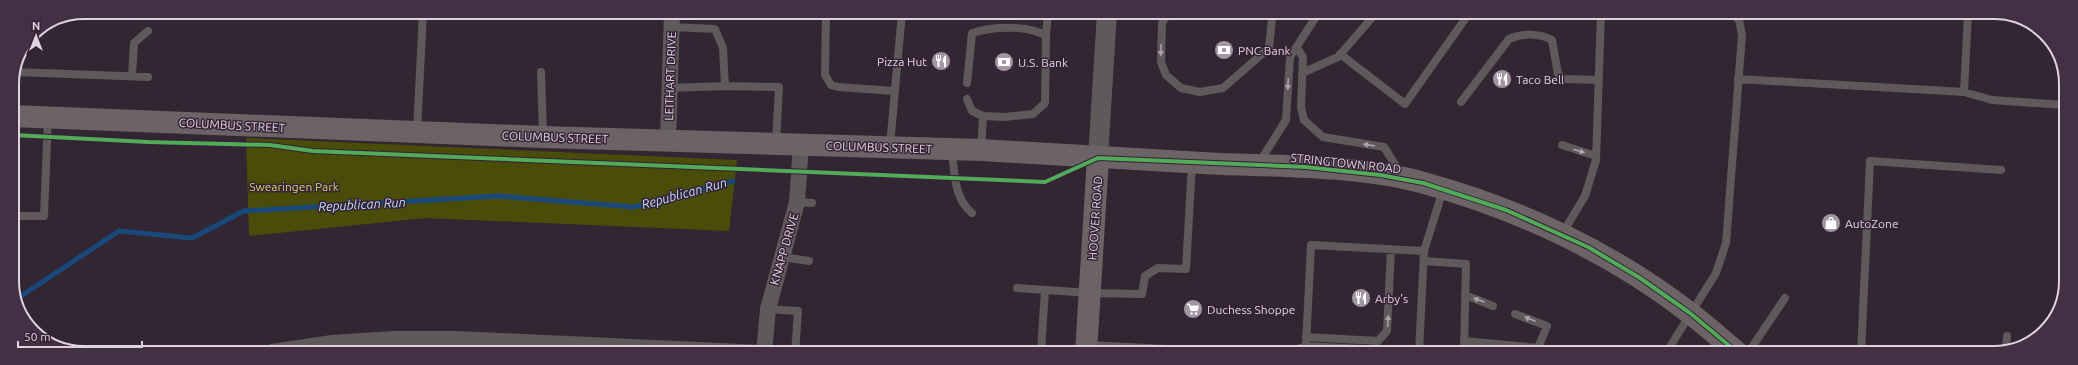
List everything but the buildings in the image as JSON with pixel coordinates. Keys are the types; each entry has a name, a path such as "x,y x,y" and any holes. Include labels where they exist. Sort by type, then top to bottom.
{"main road":[{"name":"COLUMBUS STREET","path":"19,116 543,137 981,150 1047,153 1098,158"},
{"name":"STRINGTOWN ROAD","path":"1098,158 1306,167 1405,179 1443,189 1506,210 1588,247 1640,278 1690,313 1730,346"},
{"name":"HOOVER ROAD","path":"1086,346 1098,158"}],"street":[{"name":"HOOVER ROAD","path":"1098,158 1107,19"},
{"name":"LEITHART DRIVE","path":"668,140 671,20"},
{"name":"KNAPP DRIVE","path":"765,346 768,308 782,257 805,202 801,145"},
{"path":"312,346 332,343 394,339 457,339 610,346"}],"lane":[{"path":"417,132 423,19"},
{"path":"826,19 825,75 827,81 838,87 894,91"},
{"path":"890,148 901,19"},
{"path":"967,99 972,111 983,116 1004,117 1033,114 1045,103 1047,19"},
{"path":"1165,19 1162,23 1161,62 1166,75 1181,88 1200,92 1223,88 1268,48 1272,19"},
{"path":"1258,165 1286,120 1290,57 1315,19"},
{"path":"1302,73 1340,54 1371,19"},
{"path":"1340,54 1405,104 1465,19"},
{"path":"1562,235 1585,196 1596,156 1601,19"},
{"path":"1670,346 1716,273 1726,243 1742,36 1738,19"},
{"path":"1964,92 1968,19"},
{"path":"671,20 715,29 723,48 725,86"},
{"path":"967,83 972,33 985,29 1023,29 1040,32 1046,36"},
{"path":"132,76 134,43 148,31"},
{"path":"1461,102 1509,39 1519,34 1544,36 1552,40 1558,74 1564,79 1599,80"},
{"path":"1297,48 1303,57 1301,107 1304,120 1323,137 1384,147 1405,179"},
{"path":"20,72 148,77"},
{"path":"542,72 543,137"},
{"path":"1738,79 1964,92 1992,100 2059,105"},
{"path":"669,88 725,86 779,87 776,144"},
{"path":"981,150 983,116"},
{"path":"19,216 44,216 48,117"},
{"path":"1562,145 1596,156"},
{"path":"951,150 954,178 960,196 967,209 972,213"},
{"path":"1861,346 1870,161 2001,170"},
{"path":"1017,288 1090,293 1142,294 1145,276 1158,268 1186,269 1192,162"},
{"path":"1419,346 1424,251 1443,189"},
{"path":"1306,346 1311,245 1424,251"},
{"path":"1306,337 1378,341 1388,331 1392,249"},
{"path":"782,257 809,261"},
{"path":"1424,261 1466,264 1464,346"},
{"path":"1040,346 1045,290"},
{"path":"1465,295 1494,306"},
{"path":"1753,346 1785,298"},
{"path":"768,308 798,311 796,346"},
{"path":"1515,314 1547,326 1539,346"},
{"path":"2006,345 2007,336"},
{"path":"1464,341 1517,346"}],"green space":[{"name":"Swearingen Park","path":"246,138 737,160 729,231 425,218 249,236"}],"waterway":[{"name":"Republican Run","path":"21,296 119,231 192,238 244,211 498,196 633,207 733,181"}],"cycle path":[{"path":"19,135 148,142 270,145 313,151 1045,182 1098,158 1306,167 1380,175 1423,183 1506,210 1588,247 1640,278 1690,313 1730,346"}],"place":[{"name":"PNC Bank","path":"1224,50"},
{"name":"Pizza Hut","path":"941,61"},
{"name":"U.S. Bank","path":"1004,62"},
{"name":"Taco Bell","path":"1502,79"},
{"name":"AutoZone","path":"1831,223"},
{"name":"Arby's","path":"1361,298"},
{"name":"Duchess Shoppe","path":"1193,309"}]}
